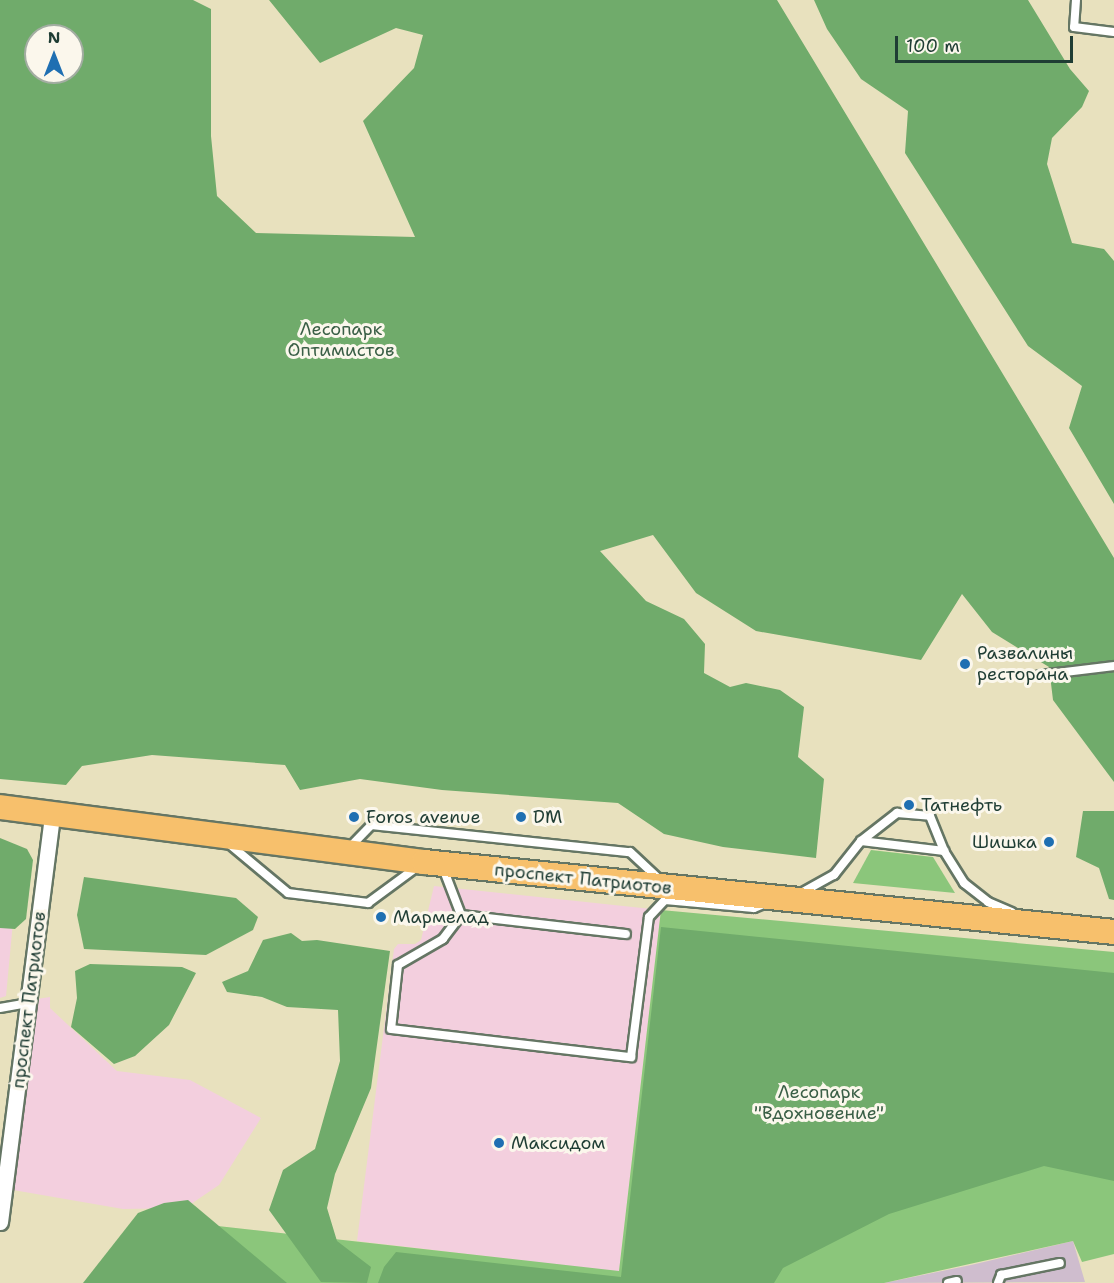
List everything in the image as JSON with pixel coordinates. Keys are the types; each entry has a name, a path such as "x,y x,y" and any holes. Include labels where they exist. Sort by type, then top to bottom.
{"highway":[{"name":"проспект Патриотов","path":"0,807 433,863 1114,932"}],"street":[{"name":"проспект Патриотов","path":"0,1222 52,814"}],"lane":[{"path":"1076,0 1074,27 1114,32"},
{"path":"1040,675 1114,666"},
{"path":"461,915 443,939 398,965 391,1029 631,1057 647,921 665,900 754,908 784,898 834,875 861,841 897,813 930,816 944,851 964,883 988,902 1043,925"},
{"path":"345,853 371,825 630,852 669,888"},
{"path":"220,837 288,893 345,901 368,903 433,863 461,915"},
{"path":"861,841 944,851"},
{"path":"461,915 627,934"},
{"path":"0,1008 28,1003"},
{"path":"998,1283 1001,1275 1060,1263"},
{"path":"948,1283 957,1281"}],"shaded area":[{"path":"434,886 661,910 619,1272 357,1241 394,949 398,944 415,944 421,940"},
{"path":"0,897 14,911 6,996 0,998"},
{"path":"50,997 50,1008 117,1071 190,1080 261,1118 219,1185 185,1208 123,1209 13,1190 37,999"},
{"path":"1073,1241 1085,1282 884,1283 971,1265"}],"green space":[{"name":"Лесопарк Оптимистов","path":"0,0 193,0 211,9 211,136 217,196 256,233 415,237 363,121 414,68 423,35 396,28 320,63 269,0 777,0 1114,558 1114,782 1053,700 1049,667 992,632 962,594 921,660 756,631 696,593 653,535 600,551 646,601 684,619 705,644 704,673 730,687 746,683 780,690 804,707 798,757 824,779 816,858 723,847 664,834 618,803 442,790 360,779 300,790 285,765 152,755 82,766 66,785 0,779"},
{"path":"814,0 1028,0 1070,69 1089,91 1082,107 1052,138 1047,164 1072,243 1104,249 1114,261 1114,504 1069,428 1082,386 1028,346 905,153 908,111 861,79 827,29"},
{"path":"1083,811 1114,811 1114,900 1109,899 1099,868 1076,857"},
{"path":"0,838 27,849 33,860 26,919 15,929 0,928"},
{"path":"871,850 933,857 955,893 853,883"},
{"path":"84,877 236,898 258,917 253,930 206,955 84,949 77,915"},
{"name":"Лесопарк \"Вдохновение\"","path":"661,910 1114,952 1114,1254 1082,1262 1073,1241 884,1283 88,1283 137,1217 619,1271"},
{"name":"Лесопарк \"Вдохновение\"","path":"661,927 1114,973 1114,1181 1044,1166 889,1214 783,1268 774,1283 378,1283 384,1267 396,1252 621,1277"},
{"path":"291,933 302,941 317,940 390,951 371,1088 335,1174 327,1208 337,1241 371,1267 367,1283 321,1282 269,1210 283,1170 315,1149 340,1061 338,1010 287,1007 262,997 227,992 222,982 248,971 263,940"},
{"path":"90,964 182,967 196,973 169,1025 135,1056 114,1064 71,1027 77,998 75,971"},
{"path":"188,1200 287,1283 83,1283 138,1213 164,1203"}],"place":[{"name":"Развалины ресторана","path":"965,664"},
{"name":"Татнефть","path":"909,805"},
{"name":"Foros avenue","path":"354,817"},
{"name":"DM","path":"521,817"},
{"name":"Шишка","path":"1049,842"},
{"name":"Мармелад","path":"381,917"},
{"name":"Максидом","path":"499,1143"}]}
